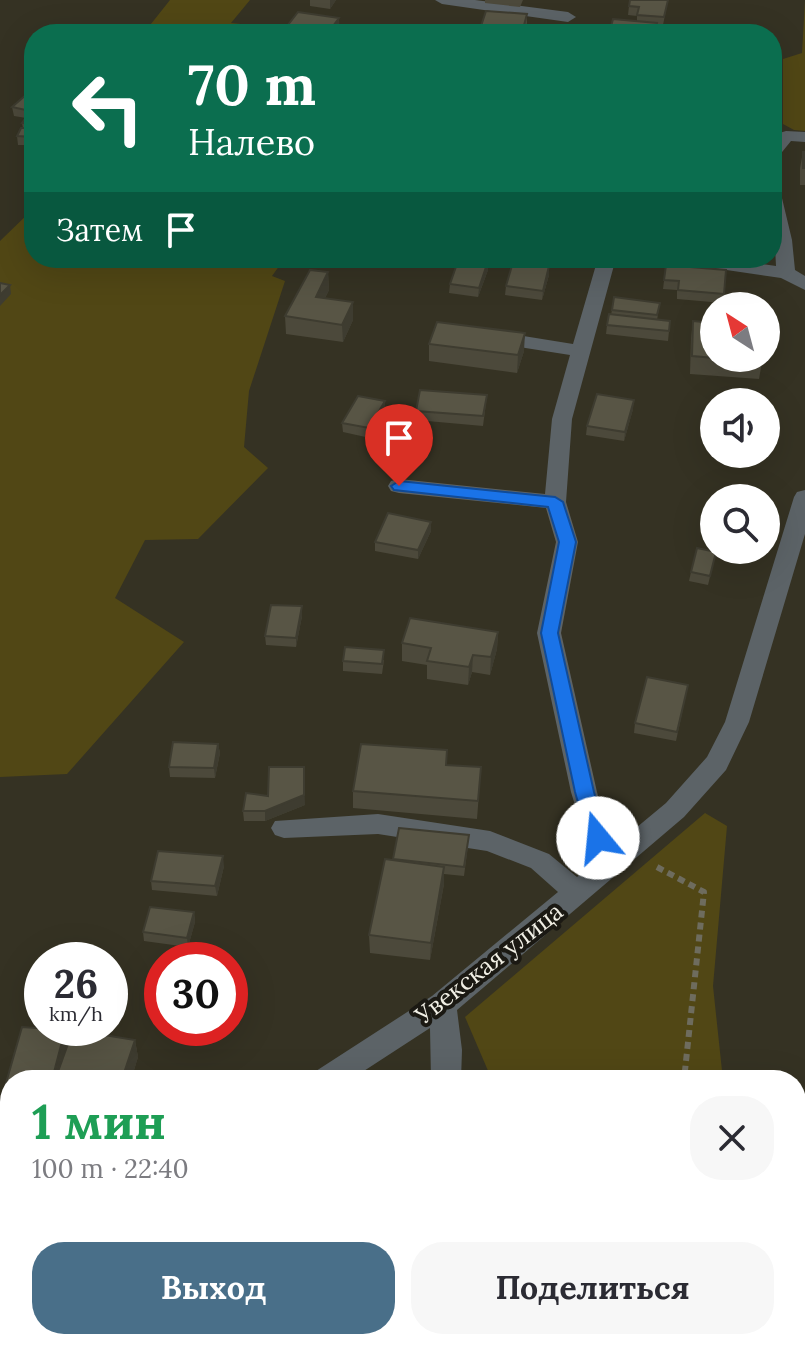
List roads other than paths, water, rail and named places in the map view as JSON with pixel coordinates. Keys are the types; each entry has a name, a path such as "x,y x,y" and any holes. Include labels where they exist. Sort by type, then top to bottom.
{"street":[{"path":"442,0 568,17"},
{"path":"567,24 570,0"},
{"path":"782,141 786,136 805,137"},
{"path":"782,236 786,273"},
{"path":"604,268 562,419 555,502 567,542 549,633 598,838 619,858"},
{"path":"750,268 786,273 805,284"},
{"path":"471,333 581,351"},
{"path":"399,486 555,502"},
{"name":"Увекская улица","path":"341,1070 442,1005 675,810 717,763 737,722 805,497"},
{"path":"284,828 378,824 490,841 540,861 578,893"},
{"path":"442,1005 446,1070"}]}
